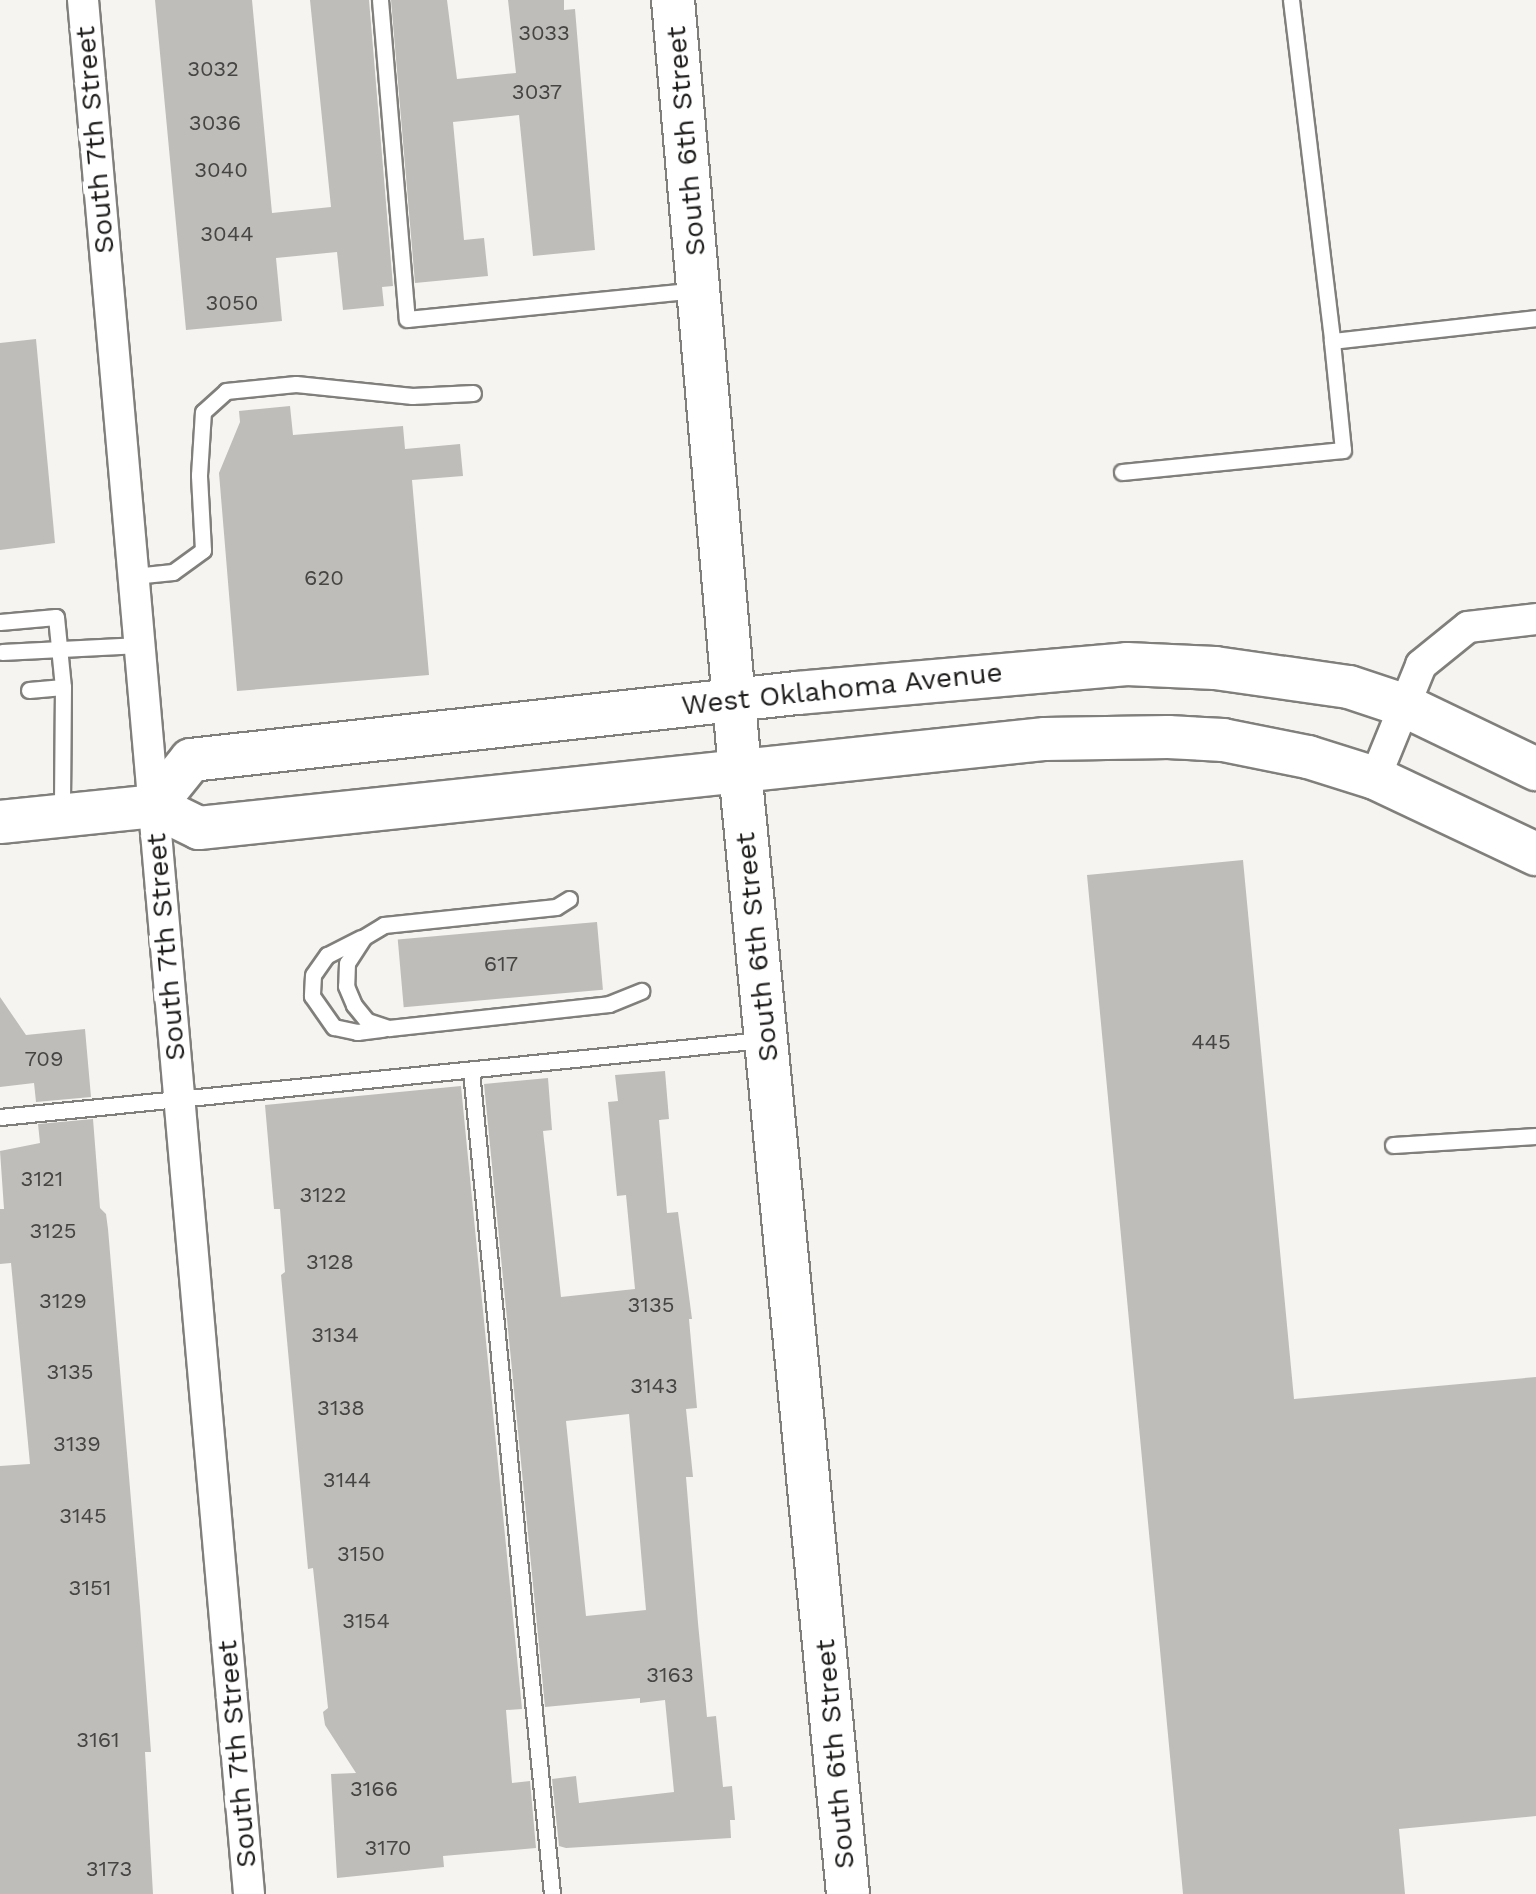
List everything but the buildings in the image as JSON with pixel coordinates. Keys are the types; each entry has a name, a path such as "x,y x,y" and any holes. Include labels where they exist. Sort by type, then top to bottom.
{"main road":[{"name":"South 6th Street","path":"673,0 740,770 848,1894"},
{"name":"West Oklahoma Avenue","path":"154,806 191,760 734,700 1127,664 1282,675 1349,687 1403,705 1536,770"},
{"path":"0,822 154,806 199,828 1102,736 1223,740 1308,757 1376,778 1536,854"}],"street":[{"name":"South 7th Street","path":"83,0 250,1894"},
{"path":"1376,778 1422,664 1468,627 1536,619"}],"lane":[{"path":"380,0 407,319 699,290"},
{"path":"1122,472 1343,450 1291,0"},
{"path":"1332,342 1536,318"},
{"path":"134,576 174,572 203,550 199,475 203,412 226,391 296,384 412,396 473,393"},
{"path":"0,622 56,617 63,687 62,816"},
{"path":"2,652 140,645"},
{"path":"29,690 63,687"},
{"path":"568,899 556,907 384,925 327,954 312,975 312,996 334,1028 357,1032 609,1004 642,991"},
{"path":"364,937 347,963 346,986 367,1020 389,1028"},
{"path":"0,1117 766,1040"},
{"path":"471,1070 552,1894"},
{"path":"1393,1145 1536,1136"}]}
